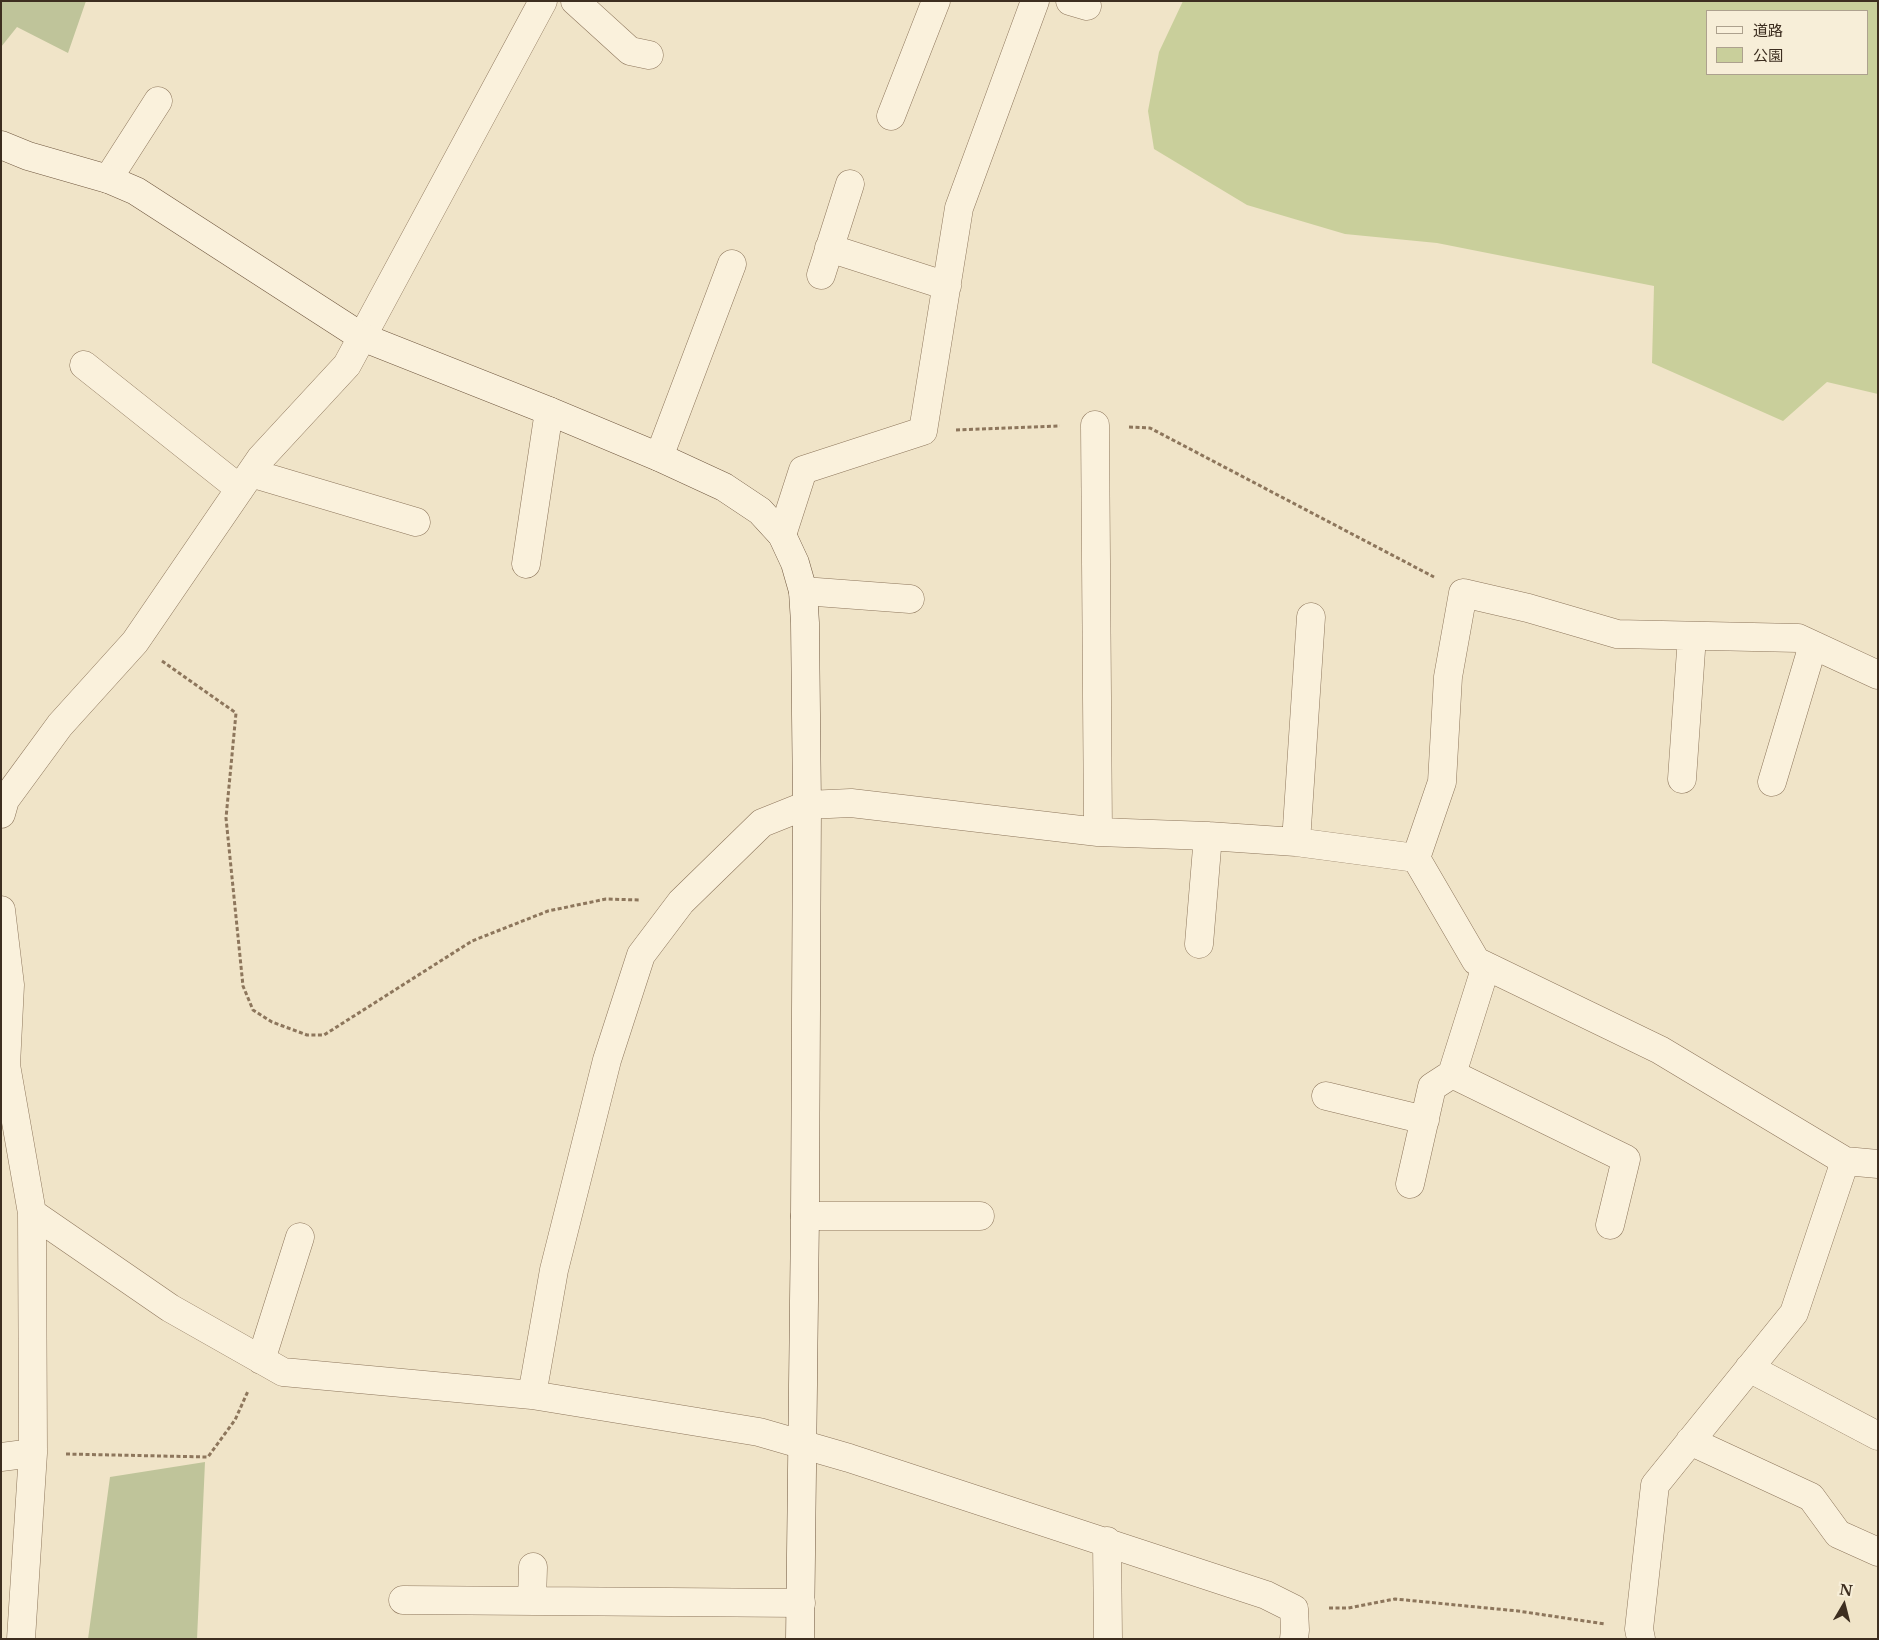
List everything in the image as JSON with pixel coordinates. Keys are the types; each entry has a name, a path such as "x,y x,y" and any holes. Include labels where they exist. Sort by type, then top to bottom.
{"street":[{"path":"1,814 5,800 60,725 135,642 261,458 347,365 543,1"},
{"path":"574,1 630,52 649,55"},
{"path":"891,116 936,1"},
{"path":"782,535 803,470 923,431 959,208 1035,1"},
{"path":"108,179 158,102"},
{"path":"1,145 28,156 108,179 136,191 362,337 549,411 659,457 724,487 760,511 782,535 795,563 803,591 806,805 805,1216 800,1639"},
{"path":"820,275 850,184"},
{"path":"829,248 947,286"},
{"path":"659,457 732,264"},
{"path":"84,365 245,481 416,522"},
{"path":"526,564 549,411"},
{"path":"1096,425 1098,832"},
{"path":"803,591 910,598"},
{"path":"1878,675 1798,638 1617,634 1528,608 1463,593 1448,677 1442,782 1416,858 1476,961 1660,1050 1844,1161 1878,1164"},
{"path":"1296,842 1311,617"},
{"path":"1682,779 1692,636"},
{"path":"1772,782 1813,645"},
{"path":"532,1395 554,1270 607,1060 641,955 681,902 762,823 806,805 851,802 1098,832 1208,836 1296,842 1416,858"},
{"path":"1199,944 1208,836"},
{"path":"1,910 10,986 4,1065 32,1213 33,1453 21,1639"},
{"path":"1410,1184 1432,1087 1452,1074 1486,966"},
{"path":"1452,1074 1626,1159 1610,1225"},
{"path":"1326,1096 1425,1120"},
{"path":"1640,1634 1655,1484 1794,1313 1844,1161"},
{"path":"32,1213 170,1308 284,1372 532,1395 759,1432 849,1458 1266,1595 1294,1609 1294,1639"},
{"path":"805,1216 980,1216"},
{"path":"261,1360 300,1236"},
{"path":"1749,1368 1878,1436"},
{"path":"1690,1441 1811,1497 1838,1534 1878,1552"},
{"path":"1,1457 33,1453"},
{"path":"1106,1541 1108,1639"},
{"path":"532,1567 532,1601"},
{"path":"403,1600 801,1603"}],"path":[{"path":"923,431 1096,425 1150,428 1463,593"},
{"path":"135,642 236,713 226,818 243,986 253,1010 272,1022 307,1035 324,1035 472,941 548,911 606,899 681,902"},
{"path":"33,1453 208,1457 235,1420 261,1360"},
{"path":"1294,1609 1348,1608 1394,1599 1518,1611 1640,1634"}],"green space":[{"path":"1,1 86,1 68,53 17,27 1,47"},
{"path":"1183,1 1878,1 1878,394 1827,382 1783,421 1652,363 1654,286 1437,243 1345,234 1247,205 1154,149 1148,111 1159,52"},
{"path":"205,1462 197,1639 88,1639 110,1477"}]}
